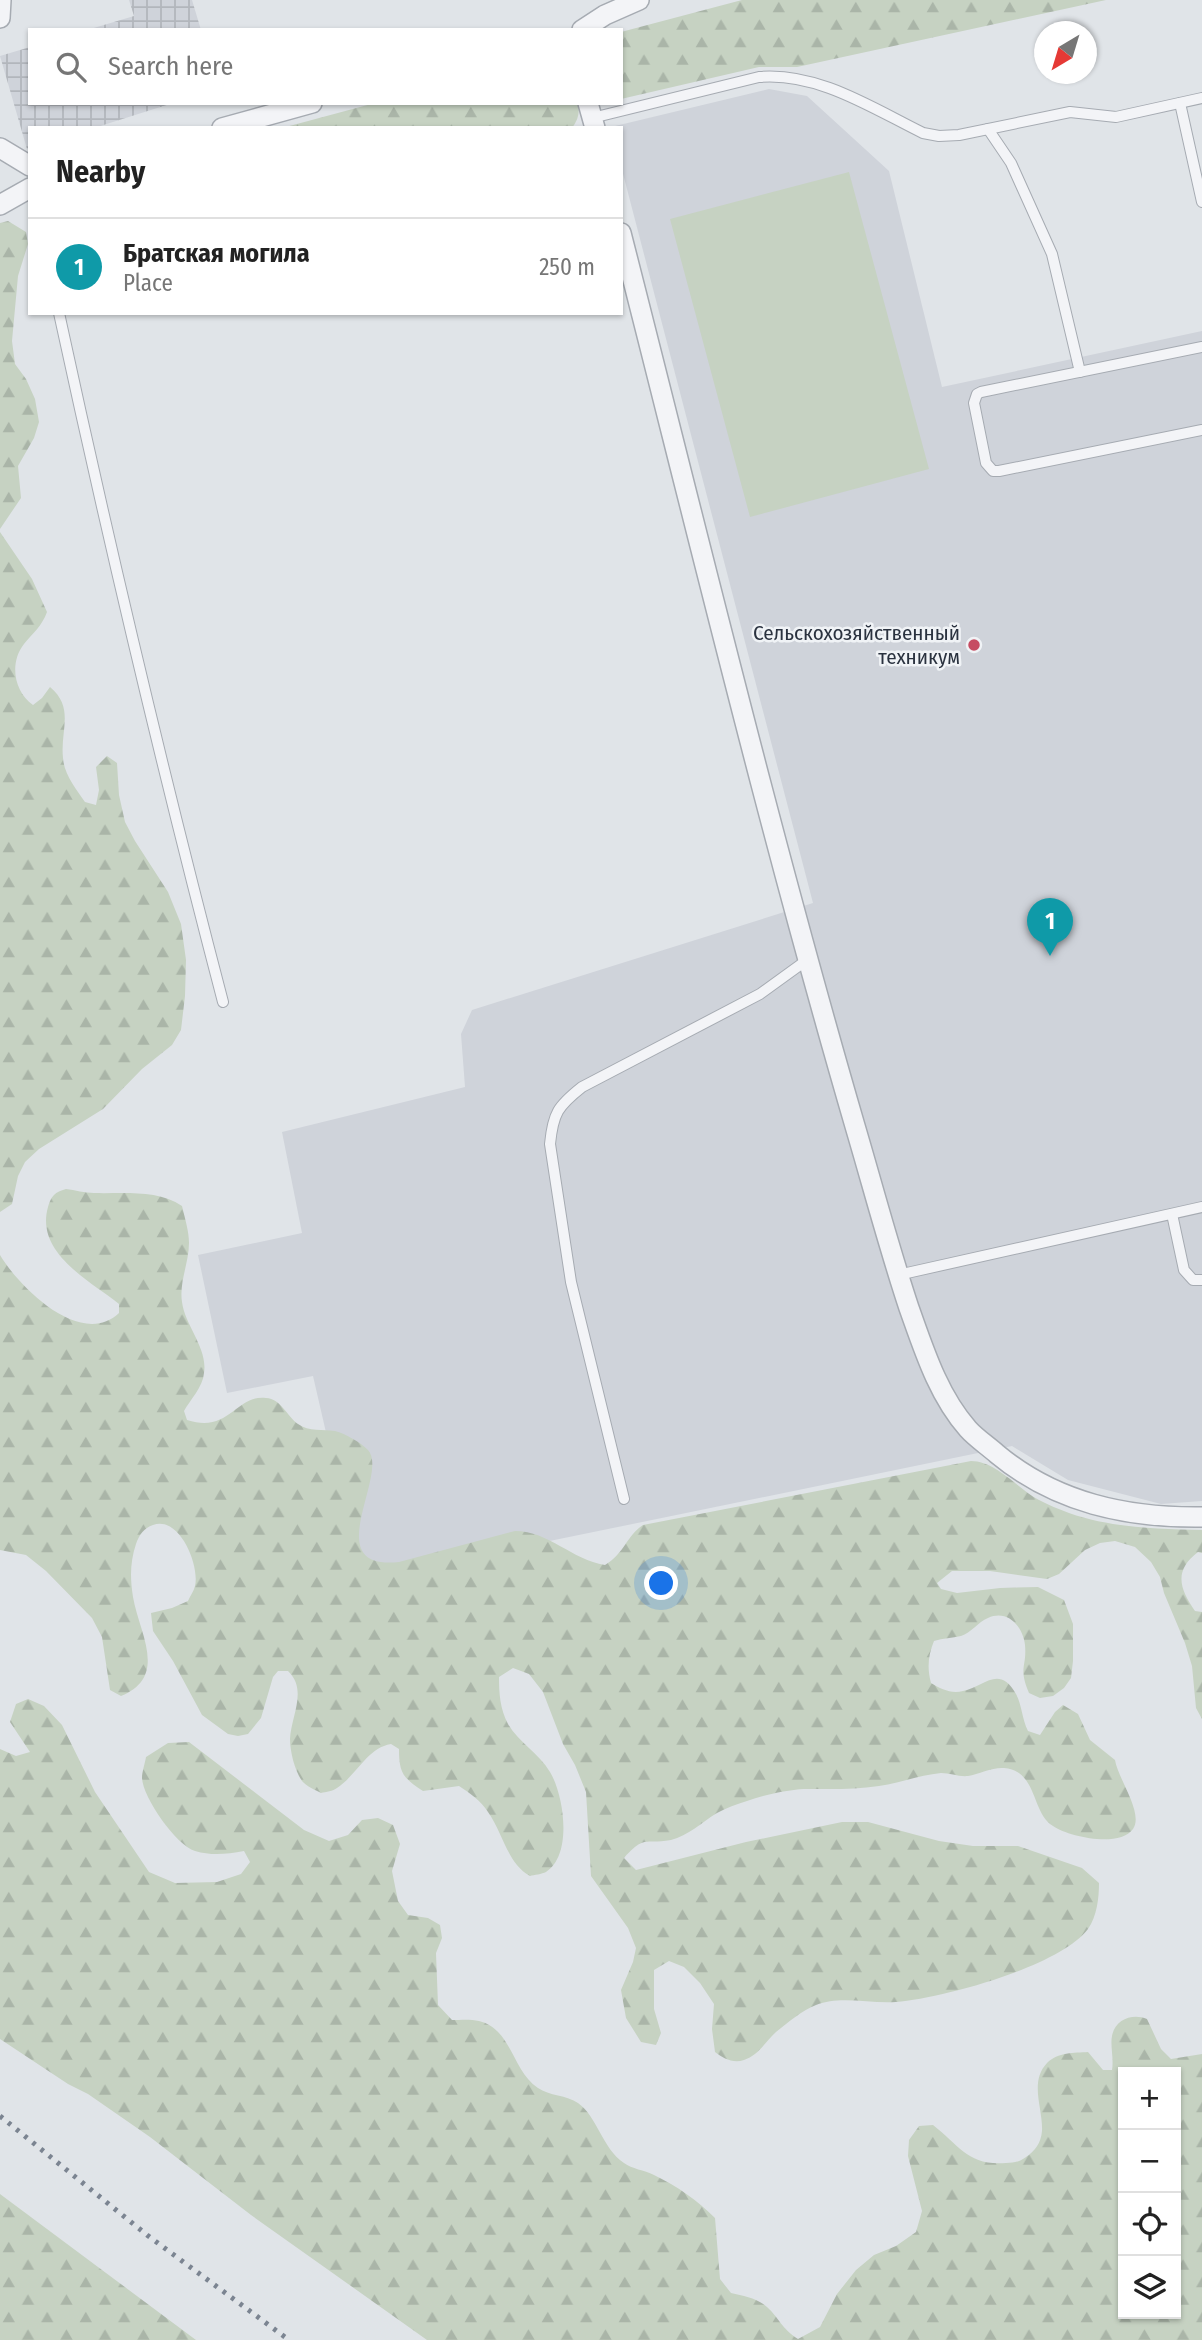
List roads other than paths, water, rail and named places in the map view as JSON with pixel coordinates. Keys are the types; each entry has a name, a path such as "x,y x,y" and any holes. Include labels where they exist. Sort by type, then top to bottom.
{"street":[{"path":"0,18 1,0"},
{"path":"585,28 605,15 639,0"},
{"path":"229,126 305,105"},
{"path":"0,148 28,165"},
{"path":"623,241 807,960 898,1275 924,1351 942,1391 969,1430 1008,1463 1041,1485 1077,1500 1115,1511 1202,1517"}],"lane":[{"path":"592,116 759,77 774,76 822,85 923,133 939,136 1070,112 1116,117 1202,98"},
{"path":"1180,103 1202,202"},
{"path":"988,129 1011,163 1052,254 1080,372"},
{"path":"59,315 172,810 223,1002"},
{"path":"1202,347 977,394 974,403 988,468 999,471 1202,430"},
{"path":"624,1499 571,1282 550,1144 552,1121 564,1101 582,1087 760,994 807,960"},
{"path":"898,1275 1202,1207"},
{"path":"1172,1214 1184,1270 1193,1280 1202,1280"}],"railway":[{"path":"0,2116 147,2235 289,2340"}],"place":[{"name":"Сельскохозяйственный техникум","path":"974,645"},
{"name":"Братская могила","path":"1050,956"}]}
